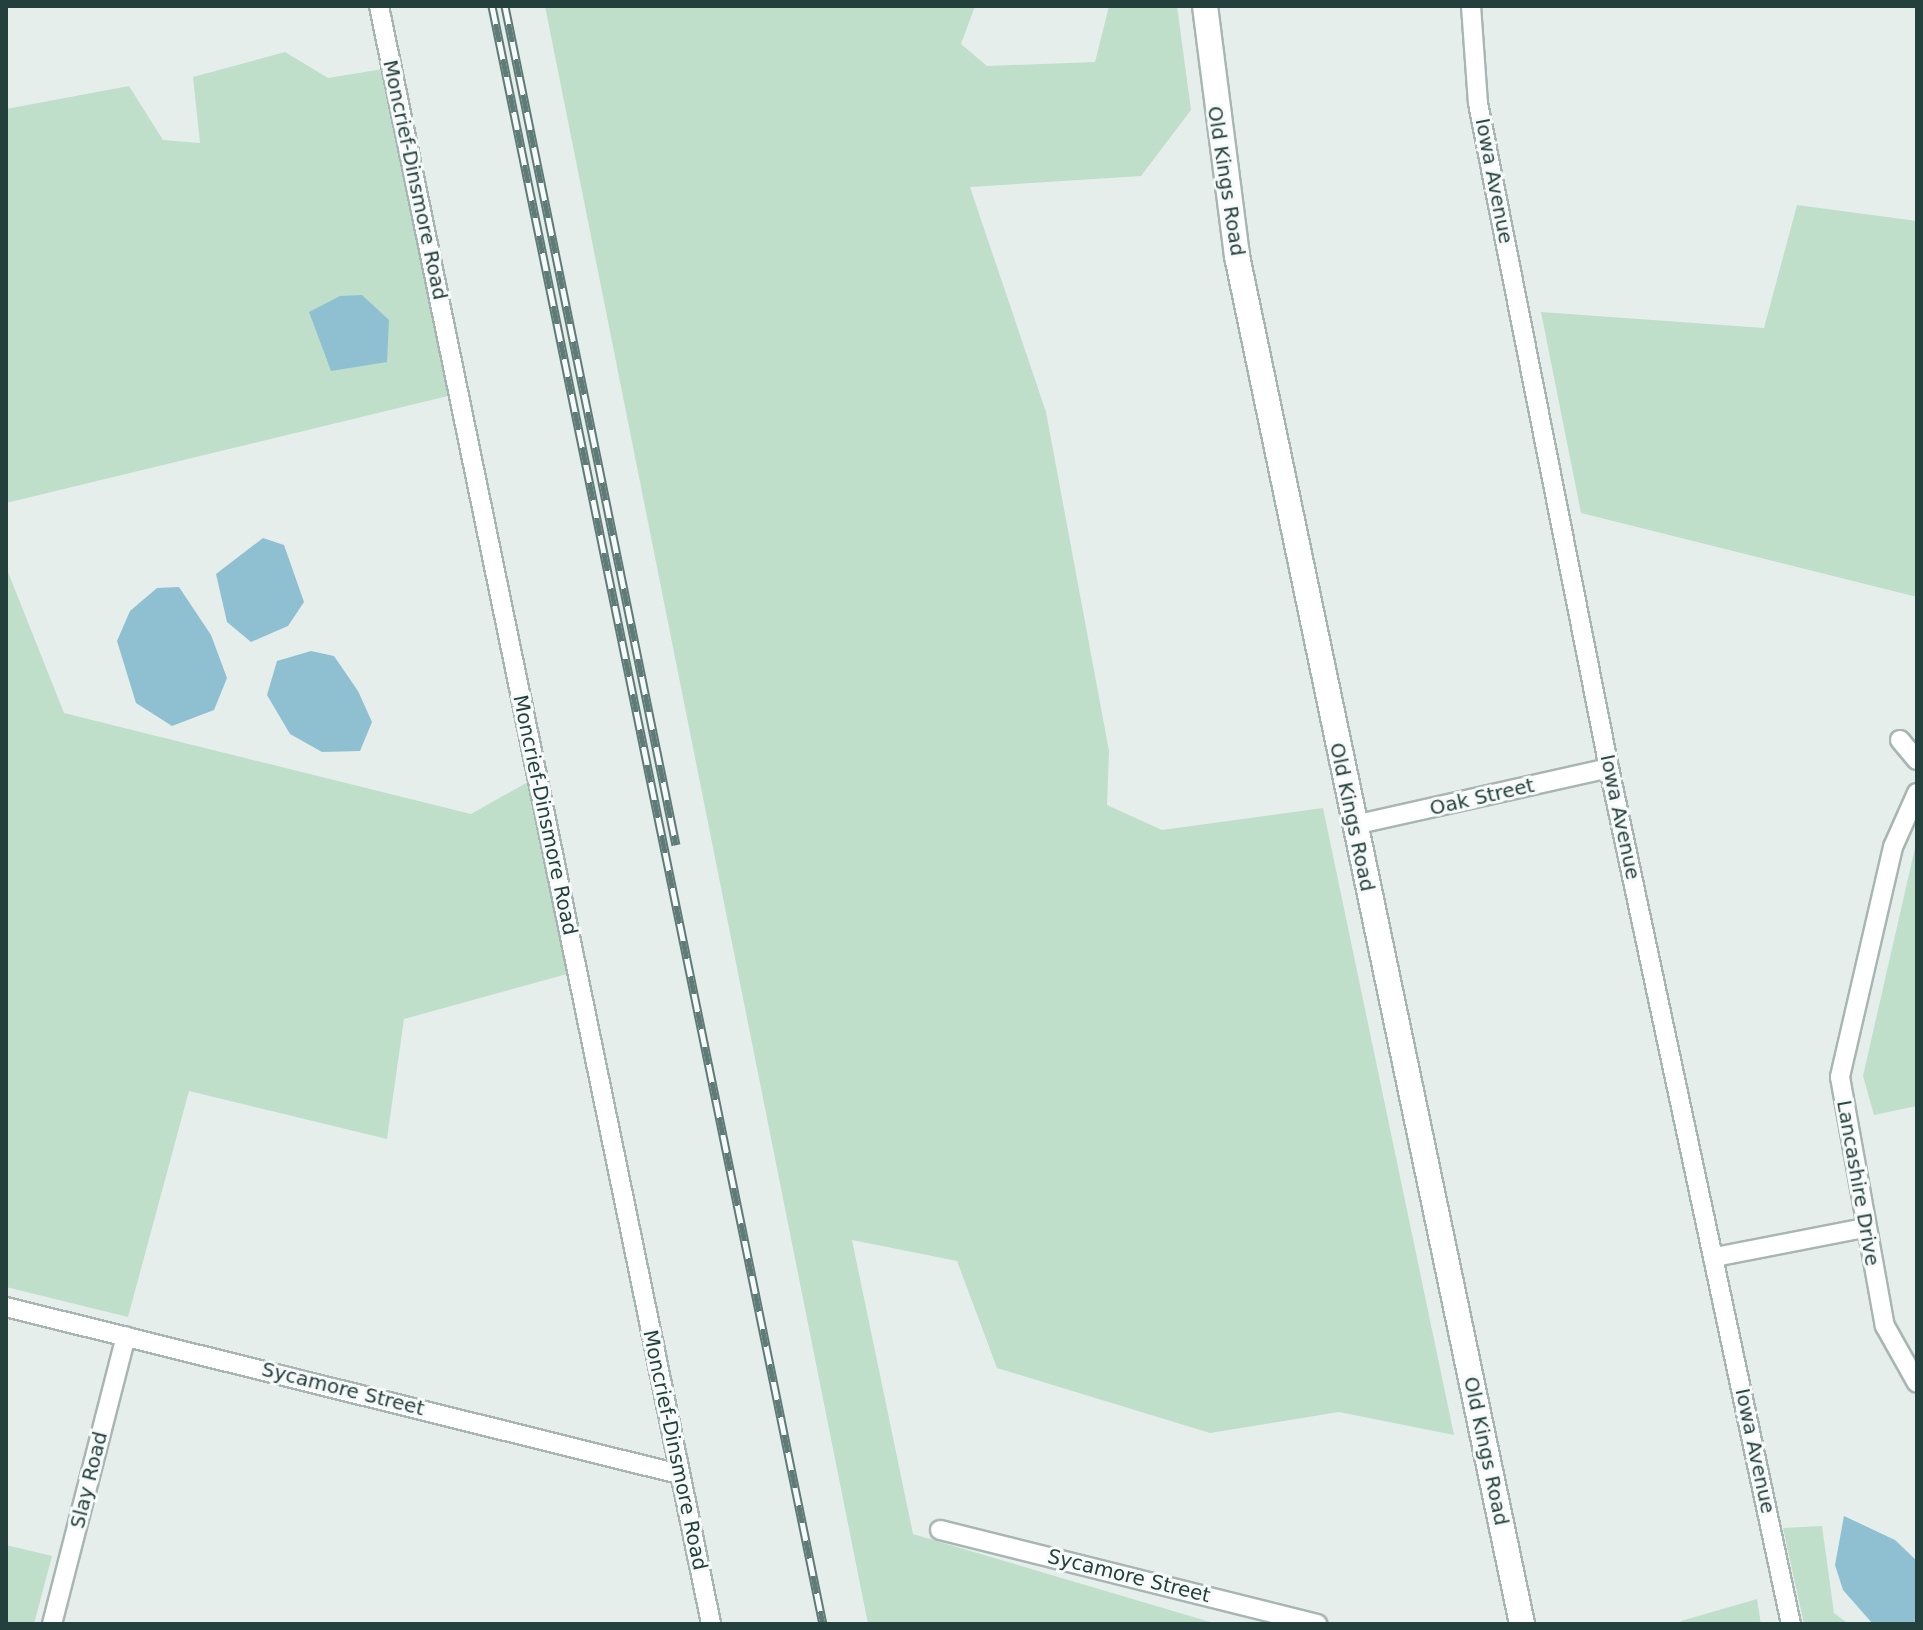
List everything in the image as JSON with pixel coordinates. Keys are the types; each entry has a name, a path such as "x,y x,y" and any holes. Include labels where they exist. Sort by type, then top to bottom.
{"street":[{"name":"Moncrief-Dinsmore Road","path":"379,6 711,1624"},
{"name":"Old Kings Road","path":"1205,6 1225,195 1522,1624"},
{"name":"Iowa Avenue","path":"1471,6 1478,103 1609,768 1791,1624"},
{"path":"1900,740 1917,760"},
{"name":"Oak Street","path":"1354,825 1609,768"},
{"name":"Lancashire Drive","path":"1917,793 1893,847 1845,1037 1844,1127 1885,1326 1917,1383"},
{"path":"1715,1257 1864,1228"},
{"name":"Sycamore Street","path":"6,1307 679,1474"},
{"name":"Slay Road","path":"52,1624 126,1336"},
{"name":"Sycamore Street","path":"940,1530 1317,1624"}],"green space":[{"path":"545,6 975,6 961,44 987,66 1095,62 1109,6 1177,6 1191,110 1141,176 970,187 1046,412 1109,751 1107,805 1162,830 1323,808 1454,1435 1339,1412 1210,1433 997,1368 957,1261 852,1240 913,1534 1217,1624 868,1624"},
{"path":"285,52 328,78 383,69 452,395 6,503 6,109 129,86 163,140 200,143 193,77"},
{"path":"1797,205 1917,221 1917,597 1581,513 1541,312 1764,328"},
{"path":"6,567 64,713 471,814 528,782 567,974 404,1019 387,1139 189,1091 128,1317 6,1287"},
{"path":"1917,839 1917,1106 1874,1115 1863,1076"},
{"path":"1822,1526 1834,1613 1849,1624 1804,1624 1783,1528"},
{"path":"6,1545 52,1556 34,1624 6,1624"},
{"path":"1757,1599 1761,1624 1681,1624 1681,1621"}],"water":[{"path":"362,295 389,320 387,362 331,371 309,312 340,296"},
{"path":"263,538 284,545 304,602 288,626 251,642 227,622 216,574"},
{"path":"179,587 211,635 227,678 214,710 172,726 136,703 117,641 130,611 157,588"},
{"path":"311,651 334,656 358,691 372,722 360,751 322,752 290,734 267,695 277,661"},
{"path":"1844,1516 1895,1540 1917,1561 1917,1623 1872,1623 1843,1590 1835,1565"}],"railway":[{"path":"492,6 823,1624"},
{"path":"505,6 676,845"}]}
